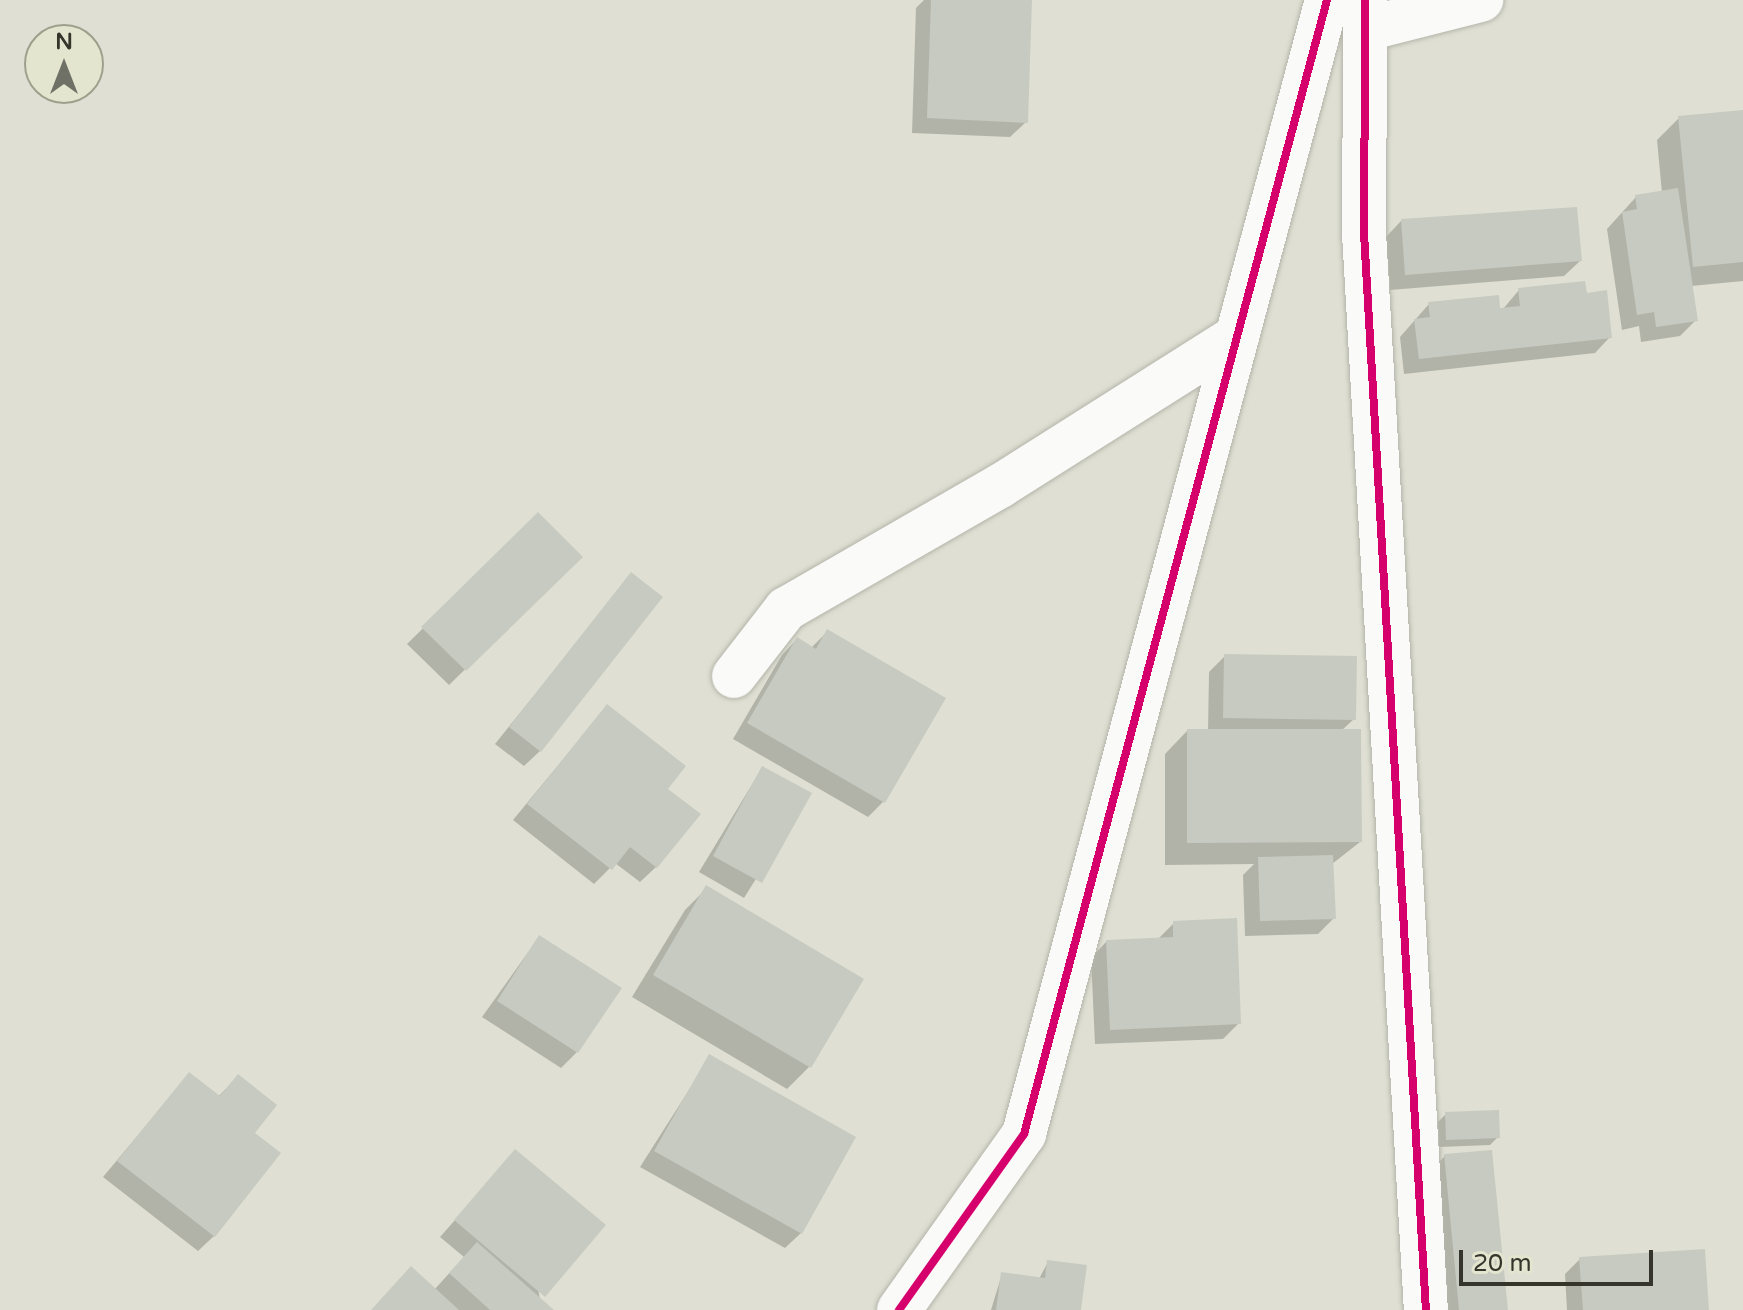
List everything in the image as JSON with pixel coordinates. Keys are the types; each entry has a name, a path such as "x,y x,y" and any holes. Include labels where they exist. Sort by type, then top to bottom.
{"street":[{"path":"899,1310 1024,1134 1327,0"},
{"path":"1426,1310 1364,233 1366,14 1481,0"},
{"path":"734,676 786,609 1000,486 1237,336"}],"building":[{"path":"931,0 1032,0 1028,123 927,118"},
{"path":"1743,110 1743,262 1693,267 1678,116"},
{"path":"1678,188 1698,321 1656,327 1654,312 1637,315 1622,212 1637,209 1635,195"},
{"path":"1577,207 1582,261 1405,275 1401,219"},
{"path":"1585,281 1587,293 1607,290 1612,338 1419,359 1414,319 1430,317 1428,302 1499,295 1500,308 1520,306 1518,288"},
{"path":"538,512 583,557 466,671 421,627"},
{"path":"631,572 663,597 541,752 509,727"},
{"path":"827,629 946,698 885,803 747,723 797,637 816,649"},
{"path":"1224,654 1357,656 1356,720 1223,718"},
{"path":"607,704 686,766 668,789 701,814 657,868 630,847 612,870 527,804"},
{"path":"1187,729 1361,729 1362,842 1187,843"},
{"path":"762,766 812,793 762,883 713,856"},
{"path":"1333,855 1336,919 1260,921 1258,857"},
{"path":"706,885 864,979 811,1068 653,975"},
{"path":"1237,918 1241,1024 1110,1030 1106,940 1173,937 1173,921"},
{"path":"539,935 622,988 578,1053 497,1001"},
{"path":"709,1054 856,1137 802,1234 654,1151"},
{"path":"189,1072 220,1096 238,1074 277,1105 255,1133 281,1153 215,1237 117,1161"},
{"path":"1499,1110 1500,1138 1446,1140 1445,1112"},
{"path":"515,1149 606,1225 545,1297 454,1220"},
{"path":"1492,1150 1508,1310 1459,1310 1444,1154"},
{"path":"477,1242 554,1310 490,1310 449,1273"},
{"path":"1705,1249 1709,1310 1583,1310 1579,1257"},
{"path":"1047,1260 1087,1265 1081,1310 996,1310 1001,1272 1045,1278"},
{"path":"411,1266 459,1310 371,1310"}],"cycle path":[{"path":"899,1310 1024,1134 1327,0"},
{"path":"1365,0 1364,233 1426,1310"}]}
